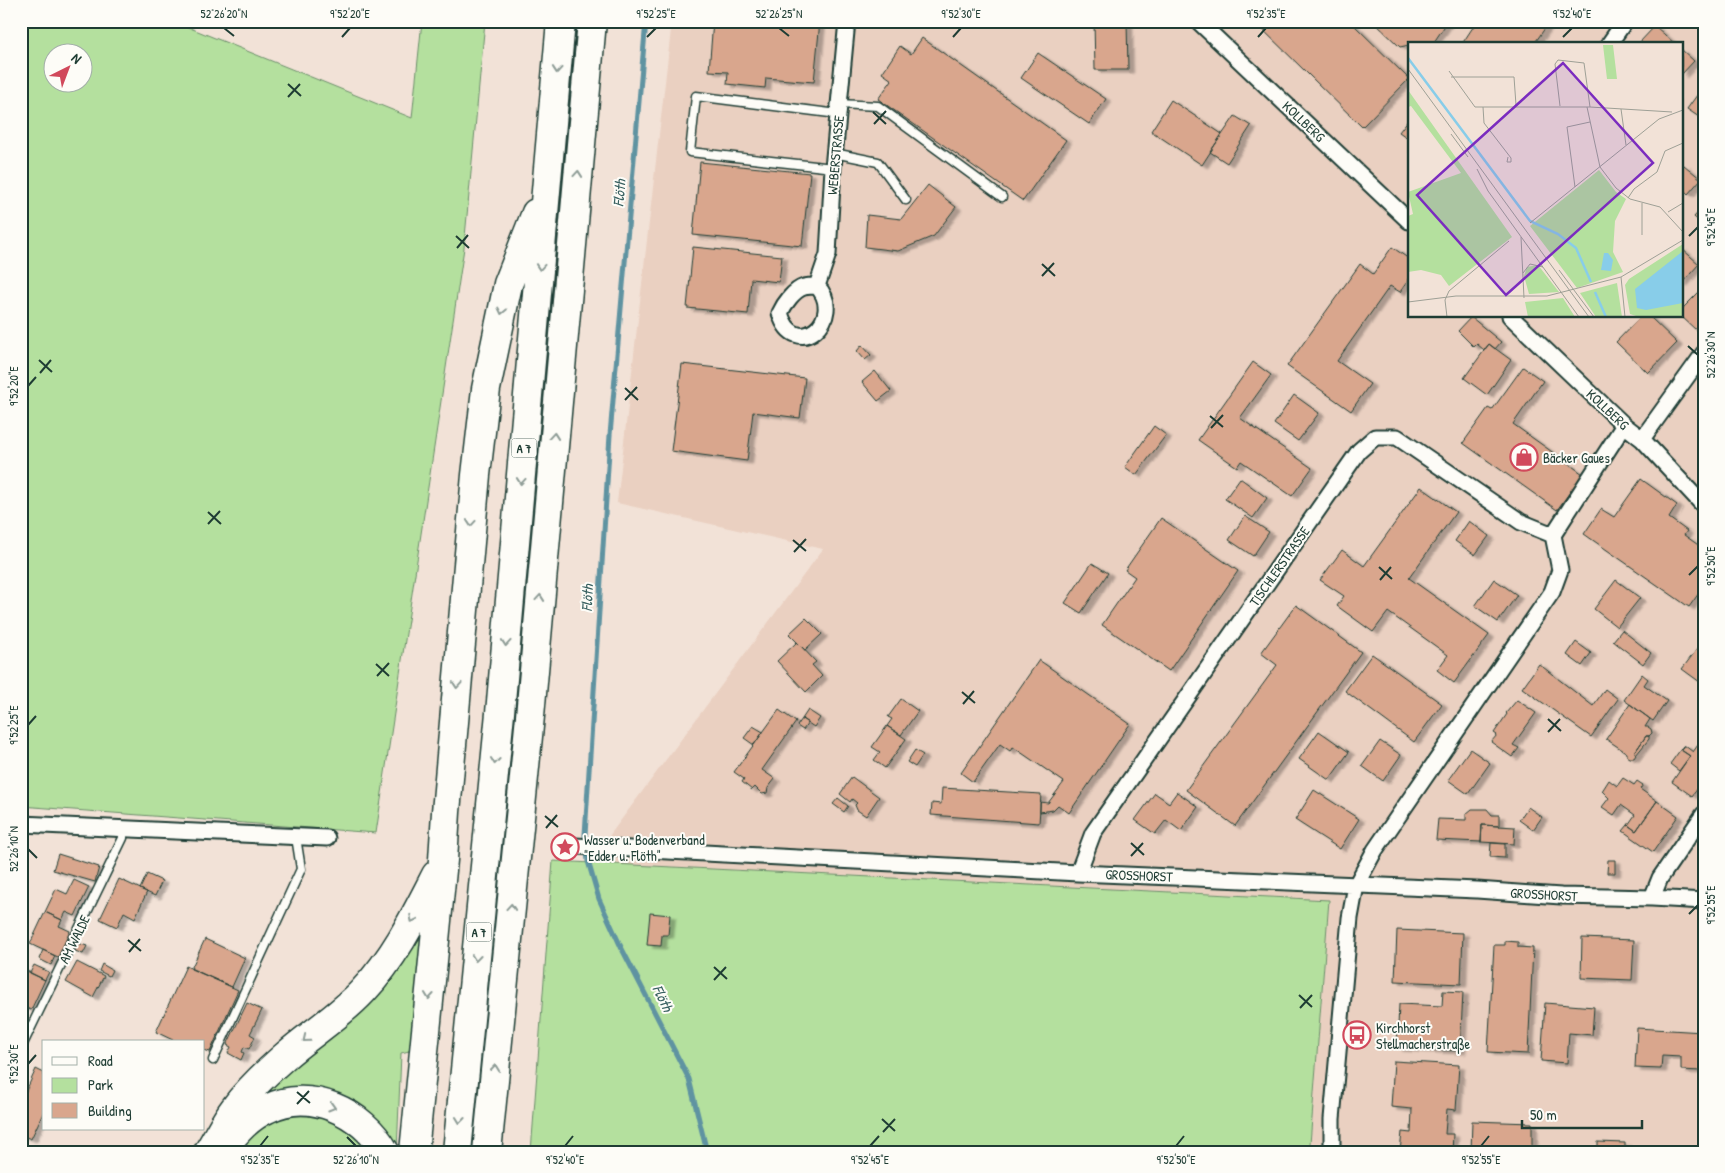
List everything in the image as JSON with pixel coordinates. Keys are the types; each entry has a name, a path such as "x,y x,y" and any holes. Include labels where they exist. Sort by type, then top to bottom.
{"highway":[{"name":"A 7","path":"456,1152 500,713 561,21"},
{"name":"A 7","path":"487,1152 530,716 592,21"},
{"path":"414,1152 443,860 476,475 486,389 508,284 548,184"},
{"path":"208,1152 234,1110 254,1085 285,1056 363,992 388,962 406,933 443,860"},
{"path":"221,1152 243,1124 267,1108 290,1101 314,1102 338,1108 360,1121 379,1141 385,1152"}],"street":[{"name":"WEBERSTRASSE","path":"817,286 828,254 838,109 847,21"},
{"name":"KOLLBERG","path":"1198,21 1408,220"},
{"path":"1610,42 1625,21"},
{"name":"KOLLBERG","path":"1512,318 1624,425 1642,439 1704,506"},
{"path":"1642,439 1704,353"},
{"path":"1332,1152 1332,1119 1350,918 1356,884 1375,850 1552,592 1560,570 1553,534 1624,425"},
{"name":"TISCHLERSTRASSE","path":"1078,872 1093,833 1359,451 1375,438 1397,437 1521,522 1553,534"},
{"path":"1652,898 1660,878 1704,814"},
{"path":"21,824 327,838"},
{"name":"GROSSHORST","path":"576,846 1078,872 1356,884 1561,896 1704,901"}],"lane":[{"path":"906,200 878,162 690,152 696,96 838,109 878,106 1002,196"},
{"name":"AM WALDE","path":"21,1048 123,838 123,829"},
{"path":"213,1060 300,869 296,837"}],"shaded area":[{"path":"672,21 1704,21 1704,1152 1312,1152 1310,1144 1329,900 589,863 823,549 617,503"}],"green space":[{"path":"21,21 173,21 412,118 422,21 485,21 464,248 376,833 21,806"},
{"path":"553,861 1329,900 1310,1144 1312,1152 531,1152"},
{"path":"424,915 413,1050 401,1053 397,1152 387,1137 264,1101 260,1091"},
{"path":"291,1112 334,1118 373,1152 231,1152 250,1131"}],"building":[{"path":"713,21 820,21 814,82 766,78 765,88 727,84 728,72 709,71"},
{"path":"1094,21 1127,21 1128,70 1095,70"},
{"path":"1254,21 1350,21 1408,78 1362,127"},
{"path":"1373,21 1448,21 1434,42 1408,42 1408,45 1400,47"},
{"path":"1477,21 1550,21 1535,42 1463,42"},
{"path":"1655,26 1673,42 1640,42"},
{"path":"922,38 1066,140 1023,201 878,99 892,80 882,73 900,46 911,54"},
{"path":"1682,50 1694,61 1682,74"},
{"path":"1038,53 1106,99 1089,124 1021,78"},
{"path":"1700,91 1704,93 1704,110 1699,117 1687,109"},
{"path":"1171,100 1222,134 1202,165 1151,131"},
{"path":"1235,116 1251,126 1227,163 1210,152"},
{"path":"1408,120 1408,138 1399,132"},
{"path":"700,162 810,173 802,246 693,235"},
{"path":"1684,165 1701,179 1688,194 1682,189 1682,166"},
{"path":"928,185 956,207 934,236 898,251 865,247 867,215 901,219"},
{"path":"1704,206 1704,226 1694,217"},
{"path":"693,247 782,256 779,282 751,279 748,314 687,308"},
{"path":"1392,247 1408,258 1408,280 1400,292 1390,286 1337,361 1370,384 1351,411 1287,366 1360,264 1373,274"},
{"path":"1682,249 1699,264 1682,283"},
{"path":"1703,288 1704,324 1697,331 1682,317 1682,309"},
{"path":"1472,318 1501,342 1495,349 1489,344 1484,350 1477,344 1474,347 1458,331"},
{"path":"1639,318 1651,318 1677,343 1648,373 1616,342"},
{"path":"1489,344 1511,360 1487,395 1464,378"},
{"path":"862,345 871,355 865,360 857,351"},
{"path":"1253,362 1271,375 1240,418 1312,468 1292,496 1241,461 1237,467 1198,440"},
{"path":"682,364 805,378 800,418 753,412 747,461 671,451"},
{"path":"1523,367 1543,381 1513,424 1583,474 1557,510 1463,443 1488,408 1492,410"},
{"path":"875,371 891,391 878,401 862,382"},
{"path":"1294,395 1319,413 1298,441 1274,424"},
{"path":"1154,426 1166,435 1136,475 1125,467"},
{"path":"1240,478 1267,498 1253,518 1225,499"},
{"path":"1641,479 1677,505 1669,518 1687,531 1684,535 1704,549 1704,586 1689,607 1584,534 1601,509 1614,517"},
{"path":"1421,487 1456,512 1409,578 1489,635 1454,683 1437,670 1448,655 1388,612 1373,632 1337,606 1344,596 1320,580 1342,550 1364,566"},
{"path":"1245,516 1269,532 1253,556 1229,540"},
{"path":"1161,518 1238,571 1169,671 1102,625 1135,577 1125,570"},
{"path":"1469,521 1489,536 1475,555 1455,541"},
{"path":"1092,563 1108,573 1081,613 1065,603"},
{"path":"1494,579 1517,595 1498,622 1475,606"},
{"path":"1616,580 1640,598 1617,627 1594,609"},
{"path":"1296,605 1361,652 1235,826 1186,790 1277,665 1261,653"},
{"path":"806,618 822,634 805,650 789,634"},
{"path":"1622,630 1651,653 1643,664 1613,641"},
{"path":"797,642 816,662 812,665 822,676 806,692 777,661"},
{"path":"1576,642 1591,653 1582,666 1567,655"},
{"path":"1700,645 1704,648 1704,685 1682,669"},
{"path":"1372,654 1442,704 1414,742 1345,691"},
{"path":"1039,660 1130,724 1069,813 1058,805 1053,810 1040,812 1040,802 1048,803 1064,782 1013,747 1010,751 1000,744 973,782 961,773"},
{"path":"1539,664 1593,706 1605,689 1618,699 1591,737 1522,688"},
{"path":"1642,674 1648,679 1644,685 1667,701 1653,721 1624,700"},
{"path":"901,699 918,711 901,735 887,726 892,719 888,717"},
{"path":"1517,700 1536,713 1513,745 1519,748 1512,757 1491,742 1497,735 1494,733 1506,713"},
{"path":"1630,704 1650,719 1645,727 1651,729 1652,733 1646,736 1635,752 1634,758 1627,756 1627,753 1606,739"},
{"path":"779,710 796,722 762,770 775,779 768,788 767,793 762,794 755,787 752,790 742,782 744,779 734,772"},
{"path":"808,710 820,718 814,727 802,719"},
{"path":"802,719 808,723 803,730 797,726"},
{"path":"753,726 763,732 754,745 744,738"},
{"path":"887,726 906,739 885,768 874,760 880,752 872,747"},
{"path":"1319,731 1349,752 1329,780 1299,759"},
{"path":"1646,736 1649,736 1649,739 1636,755 1635,752"},
{"path":"1380,741 1401,755 1383,781 1362,766"},
{"path":"1700,742 1704,745 1704,780 1692,796 1672,782 1690,756 1681,750 1684,745 1693,752"},
{"path":"1683,746 1681,750 1690,756 1679,771 1670,764"},
{"path":"1470,749 1490,763 1468,794 1448,780"},
{"path":"915,750 923,755 915,767 907,762"},
{"path":"852,777 879,797 866,816 857,810 855,805 857,803 852,799 850,802 840,794"},
{"path":"1623,778 1634,785 1637,781 1643,785 1640,789 1657,801 1636,831 1628,825 1635,815 1621,805 1614,815 1602,807 1609,798 1602,791 1609,780 1617,786"},
{"path":"942,788 1041,794 1039,823 931,815 932,803 941,804"},
{"path":"1314,790 1359,819 1340,849 1295,820"},
{"path":"1177,792 1198,807 1181,831 1166,820 1155,834 1135,820 1155,793 1169,803"},
{"path":"838,798 848,806 844,812 833,804"},
{"path":"1657,801 1678,816 1653,852 1623,831 1628,825 1636,831"},
{"path":"1528,807 1542,817 1533,830 1519,820"},
{"path":"1472,809 1487,809 1492,815 1499,815 1499,826 1482,825 1481,842 1436,840 1438,819 1466,820 1466,814"},
{"path":"1482,825 1515,827 1514,844 1481,842"},
{"path":"1491,843 1505,844 1505,858 1490,857"},
{"path":"58,854 99,867 95,882 53,870"},
{"path":"1608,860 1615,860 1615,873 1607,873"},
{"path":"147,874 162,881 155,896 140,889"},
{"path":"119,879 147,892 135,918 124,912 117,927 100,919"},
{"path":"74,880 89,887 75,916 66,912 62,920 45,912 56,889 67,894"},
{"path":"45,912 62,920 59,926 70,931 58,957 30,944"},
{"path":"650,913 670,915 668,935 662,935 661,946 647,945"},
{"path":"1397,930 1463,933 1461,984 1395,981"},
{"path":"1582,938 1634,940 1632,980 1581,978"},
{"path":"205,939 245,958 232,987 191,969"},
{"path":"1505,941 1518,942 1518,947 1533,948 1528,1054 1488,1052 1494,945 1505,945"},
{"path":"78,943 87,946 83,954 75,951"},
{"path":"43,950 55,956 51,965 39,959"},
{"path":"77,962 104,976 93,997 66,982"},
{"path":"102,964 112,970 109,976 99,971"},
{"path":"34,965 49,972 45,980 30,973"},
{"path":"186,966 238,990 210,1052 205,1050 205,1040 173,1040 156,1032"},
{"path":"23,969 45,980 31,1010 21,1006 21,974"},
{"path":"1443,991 1463,992 1460,1051 1397,1048 1399,1004 1442,1006"},
{"path":"247,1003 262,1010 250,1034 255,1037 249,1049 244,1047 241,1060 228,1053 231,1047 227,1045"},
{"path":"1545,1003 1594,1007 1592,1035 1569,1033 1567,1063 1541,1061"},
{"path":"1637,1028 1703,1032 1701,1071 1681,1070 1681,1057 1662,1056 1661,1069 1635,1068"},
{"path":"1394,1061 1459,1065 1456,1110 1447,1109 1445,1134 1453,1134 1452,1152 1400,1152 1402,1132 1411,1133 1412,1109 1391,1107"},
{"path":"36,1069 42,1072 42,1115 31,1139 21,1135 21,1102"},
{"path":"1472,1121 1532,1123 1532,1152 1471,1152"},
{"path":"1598,1142 1625,1143 1625,1152 1598,1152"}],"waterway":[{"name":"Flöth","path":"646,21 610,435 585,835 588,861 599,899 621,947 689,1079 707,1152"}],"place":[{"name":"Bäcker Gaues","path":"1524,457"},
{"name":"Wasser u. Bodenverband \"Edder u. Flöth\"","path":"565,847"},
{"name":"Kirchhorst Stellmacherstraße","path":"1357,1035"}]}
